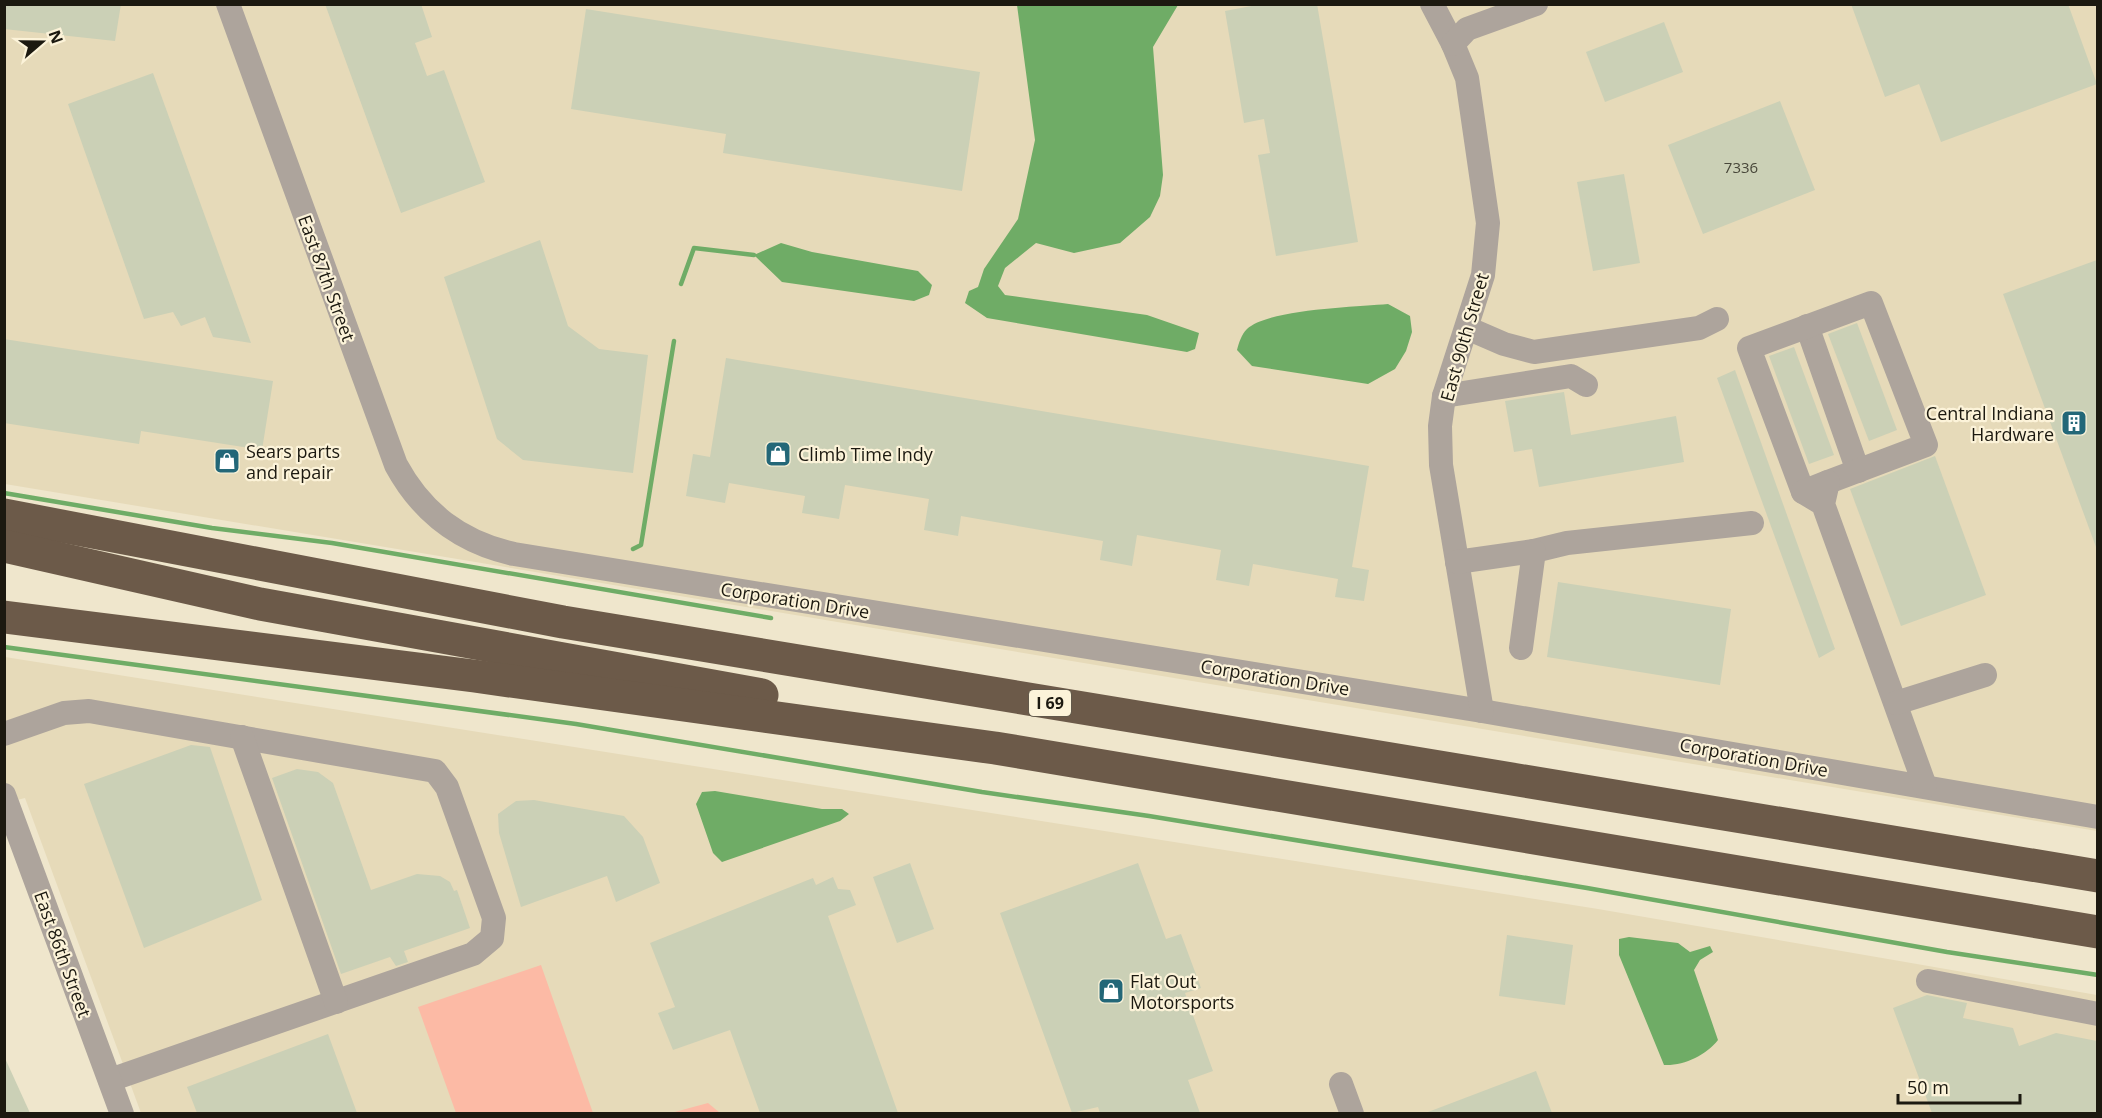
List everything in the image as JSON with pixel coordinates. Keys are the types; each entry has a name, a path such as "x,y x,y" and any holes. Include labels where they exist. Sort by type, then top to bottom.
{"highway":[{"name":"I 69","path":"4,515 563,622 2097,876"},
{"path":"4,546 260,604 751,692 995,748"},
{"path":"4,616 474,676 995,748 2097,932"}],"street":[{"name":"East 87th Street","path":"228,4 390,451 407,484 425,508 455,532"},
{"name":"East 90th Street","path":"1432,4 1453,44 1467,78 1488,207 1488,238 1483,275 1444,396 1440,426 1441,465 1482,711"},
{"path":"1453,44 1467,29 1536,4"},
{"path":"1818,493 1858,471 1926,445 1871,303 1749,348 1818,493 1925,786"},
{"path":"1467,328 1504,344 1534,351 1699,328 1717,319"},
{"path":"1807,326 1858,471"},
{"path":"1444,396 1571,376 1586,386"},
{"path":"1457,562 1534,551 1567,543 1752,523"},
{"name":"Corporation Drive","path":"455,532 484,546 514,554 1482,711 2097,817"},
{"path":"1521,648 1534,551"},
{"path":"1896,703 1985,675"},
{"path":"4,734 64,713 89,711 435,771 447,787 494,918 492,938 473,954 110,1080"},
{"path":"242,737 336,1002"},
{"name":"East 86th Street","path":"4,795 122,1113"},
{"path":"1928,981 2097,1014"},
{"path":"1341,1084 1352,1113"}],"shaded area":[{"path":"4,5 2097,5 2097,831 5,484"},
{"path":"1017,5 1178,5 1153,47 1163,175 1160,196 1150,217 1120,243 1074,253 1036,243 1005,268 998,286 1005,295 1147,315 1199,333 1195,349 1187,352 987,318 965,303 969,291 978,287 984,269 1018,219 1035,140"},
{"path":"781,243 812,252 918,271 932,285 929,295 914,301 782,282 754,255"},
{"path":"1388,304 1410,316 1412,332 1406,351 1395,369 1368,384 1252,366 1237,350 1247,329 1273,317 1313,310"},
{"path":"5,657 1598,909 2097,995 2097,1113 141,1113 25,798 5,803"},
{"path":"715,791 822,809 842,809 849,814 840,821 722,862 713,853 696,804 702,792"},
{"path":"1629,937 1678,943 1690,952 1710,946 1713,952 1700,960 1694,970 1718,1040 1701,1055 1679,1064 1664,1065 1619,955 1619,939"},
{"path":"541,965 593,1113 456,1113 418,1007"},
{"path":"708,1103 720,1113 671,1113"}],"building":[{"path":"4,4 121,4 115,41 4,29"},
{"path":"325,4 421,4 432,37 415,43 427,76 444,70 485,182 401,213"},
{"path":"1262,4 1317,4 1358,242 1276,256 1258,155 1270,153 1264,119 1244,123 1225,11"},
{"path":"1851,4 2068,4 2097,84 1941,142 1919,84 1885,97"},
{"path":"586,9 980,72 962,191 723,153 726,134 571,109"},
{"path":"1664,22 1683,72 1605,102 1586,52"},
{"path":"153,73 251,343 213,337 205,317 181,326 173,312 144,319 68,104"},
{"path":"1780,101 1815,190 1703,234 1668,145"},
{"path":"1624,174 1640,263 1593,271 1577,182"},
{"path":"540,240 568,326 599,349 648,355 633,473 523,460 497,439 444,277"},
{"name":"Central Indiana Hardware","path":"2097,260 2097,547 2096,547 2003,294"},
{"path":"1857,323 1897,430 1869,441 1828,334"},
{"path":"4,339 273,381 262,450 141,431 139,444 4,423"},
{"path":"1794,347 1834,455 1809,464 1769,356"},
{"path":"726,358 1369,466 1352,567 1369,570 1364,601 1335,597 1338,579 1253,564 1249,586 1216,580 1221,550 1137,535 1132,566 1100,560 1103,541 961,516 958,536 924,530 929,499 845,485 839,519 802,513 805,496 729,483 725,503 686,496 693,454 710,457"},
{"path":"1735,370 1835,649 1819,658 1717,378"},
{"path":"1564,392 1571,435 1676,416 1684,462 1539,487 1532,449 1514,452 1505,401"},
{"path":"1935,456 1986,595 1901,626 1850,489"},
{"path":"1558,582 1731,609 1720,685 1547,657"},
{"path":"191,745 210,747 262,900 144,948 84,784"},
{"path":"297,769 318,772 333,783 371,890 417,874 440,876 450,882 454,891 457,890 470,928 404,951 408,962 396,966 390,957 341,974 272,778"},
{"path":"534,800 624,816 643,837 660,883 616,902 607,876 521,907 499,833 498,814 516,801"},
{"path":"910,863 934,929 897,943 873,877"},
{"name":"Flat Out Motorsports","path":"1138,863 1166,939 1181,934 1201,988 1185,993 1213,1071 1188,1080 1200,1113 1100,1113 1098,1107 1072,1113 1000,913"},
{"path":"833,877 838,889 850,890 856,905 828,916 898,1113 760,1113 730,1030 673,1050 658,1013 675,1007 650,943 813,878 816,885"},
{"path":"1507,935 1573,945 1565,1005 1499,996"},
{"path":"1927,995 1967,1003 1963,1018 2013,1028 2019,1046 2056,1033 2097,1041 2097,1113 1932,1113 1893,1008"},
{"path":"328,1034 357,1113 197,1113 187,1087"},
{"path":"4,1056 30,1113 4,1113"},
{"path":"1536,1071 1552,1113 1428,1113 1428,1112"}],"waterway":[{"path":"681,284 694,248 754,255"},
{"path":"633,549 641,545 674,341"},
{"path":"4,493 212,528 332,543 771,618"},
{"path":"4,647 576,724 982,792 1149,816 1587,888 1947,952 2098,975"}],"place":[{"name":"Central Indiana Hardware","path":"2074,423"},
{"name":"Climb Time Indy","path":"778,454"},
{"name":"Sears parts and repair","path":"227,461"},
{"name":"Flat Out Motorsports","path":"1111,991"}]}
